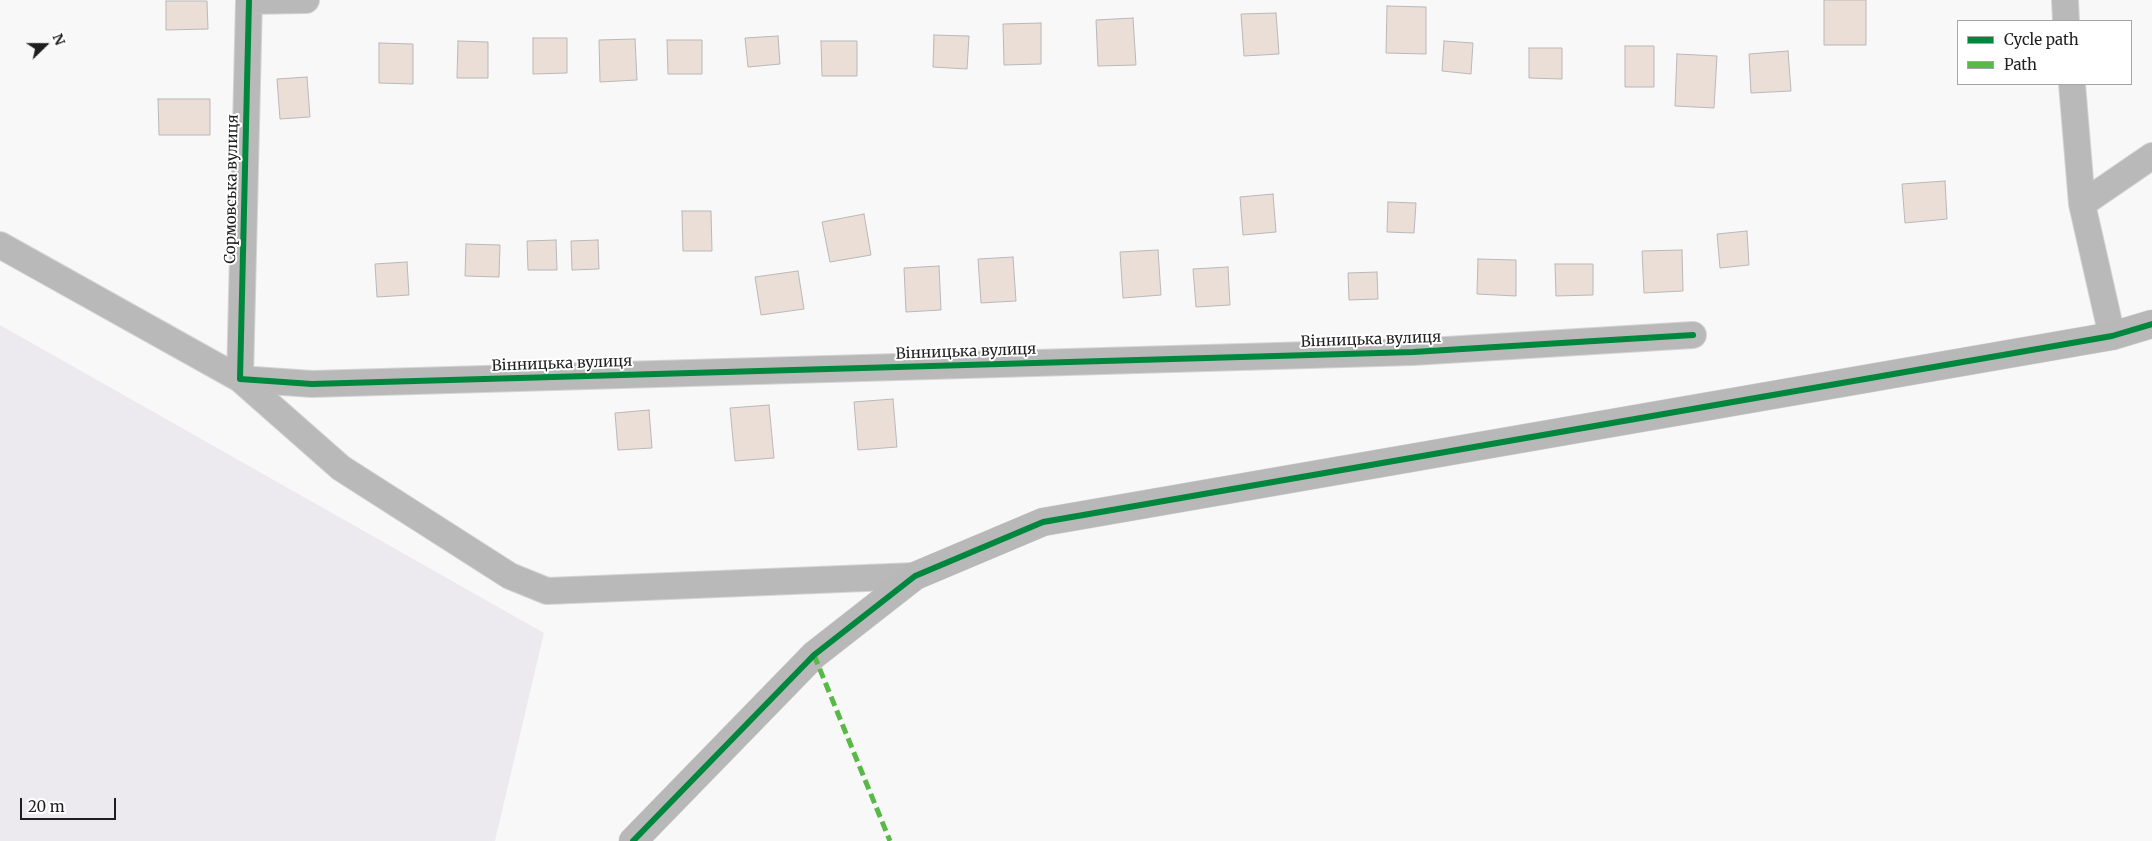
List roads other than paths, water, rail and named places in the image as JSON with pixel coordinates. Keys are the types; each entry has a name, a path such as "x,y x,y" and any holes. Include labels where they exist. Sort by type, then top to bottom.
{"street":[{"path":"249,1 306,0"},
{"path":"2064,0 2066,20"},
{"name":"Сормовська вулиця","path":"240,379 249,1"},
{"path":"2072,85 2082,204 2112,336"},
{"path":"2082,204 2152,156"},
{"path":"0,245 240,379 341,468 510,576 547,591 915,576"},
{"path":"633,841 814,655 915,576 1043,522 2112,336 2152,324"},
{"name":"Вінницька вулиця","path":"240,379 312,384 1413,352 1693,335"}]}
